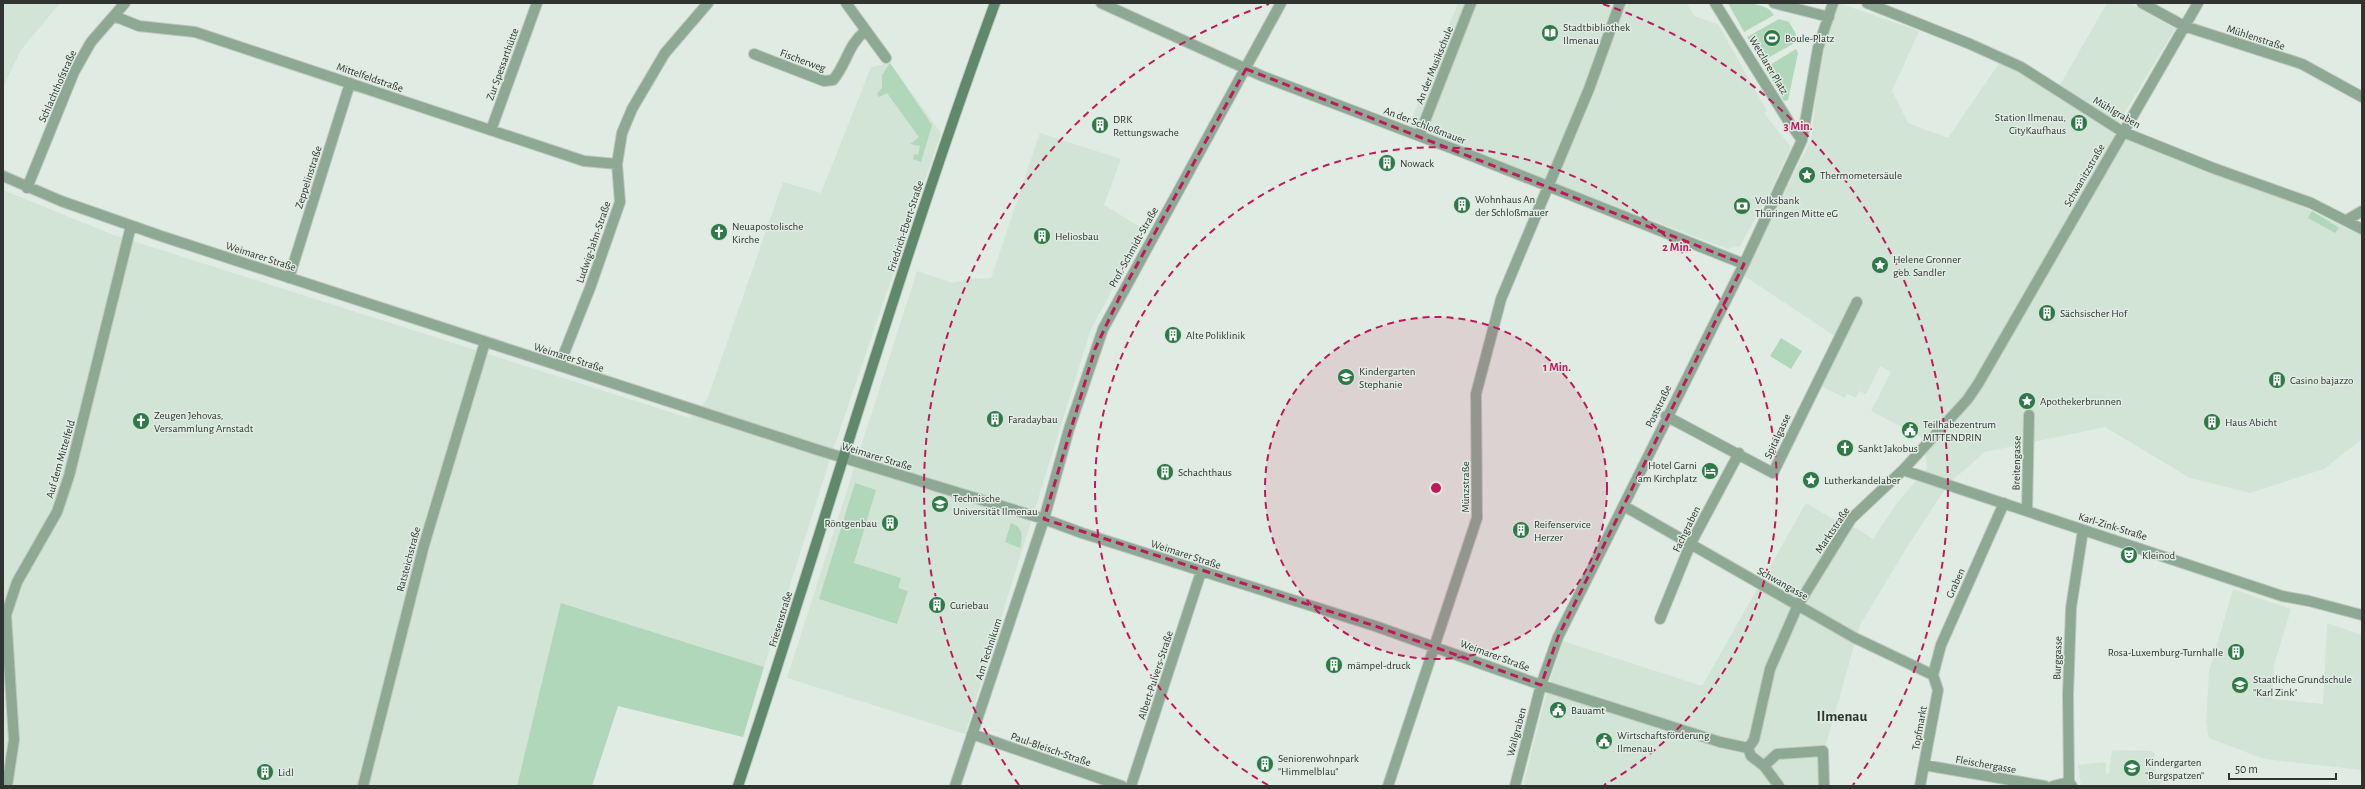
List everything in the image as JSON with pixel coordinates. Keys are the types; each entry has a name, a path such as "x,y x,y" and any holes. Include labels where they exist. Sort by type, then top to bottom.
{"main road":[{"name":"Friedrich-Ebert-Straße","path":"842,458 948,134 995,3"},
{"name":"Friesenstraße","path":"738,786 781,656 842,458"}],"street":[{"name":"Schlachthofstraße","path":"27,188 74,72 91,42 125,3"},
{"name":"Ludwig-Jahn-Straße","path":"559,366 590,288 620,202 617,164 622,133 645,85 665,53 708,3"},
{"path":"846,3 886,58"},
{"name":"An der Schloßmauer","path":"1101,3 1246,68 1325,101 1419,136 1744,264"},
{"name":"Prof.-Schmidt-Straße","path":"1044,519 1069,429 1103,330 1214,123 1281,3"},
{"name":"An der Musikschule","path":"1419,136 1471,3"},
{"name":"Münzstraße","path":"1388,786 1477,518 1476,394 1501,299 1595,75 1620,3"},
{"name":"Wetzlarer Platz","path":"1715,3 1802,140"},
{"path":"1774,3 1829,17"},
{"name":"Poststraße","path":"1541,685 1558,637 1624,506 1666,416 1744,264 1802,140 1818,48 1833,3"},
{"name":"Mühlgraben","path":"1866,3 2021,67 2123,132 2270,189 2311,203 2347,220 2362,229"},
{"name":"Mühlenstraße","path":"2142,3 2184,26 2302,64 2362,97"},
{"name":"Schwanitzstraße","path":"1992,360 2198,3"},
{"name":"Zur Spessarthütte","path":"492,130 533,4"},
{"name":"Mittelfeldstraße","path":"114,16 139,26 195,32 584,161 617,164"},
{"name":"Fischerweg","path":"754,54 818,79 833,80 840,73 852,44 865,31"},
{"name":"Zeppelinstraße","path":"290,278 350,83"},
{"name":"Weimarer Straße","path":"3,176 27,188 131,226 842,458 1044,519 1201,572 1434,646 1541,685 1720,742 1748,748"},
{"path":"2347,220 2362,211"},
{"name":"Auf dem Mittelfeld","path":"7,786 14,740 6,615 17,582 56,512 69,476 131,226"},
{"name":"Spitalgasse","path":"1666,416 1740,453 1773,472 1857,302"},
{"name":"Ratsteichstraße","path":"363,786 424,544 485,342"},
{"name":"Marktstraße","path":"1748,748 1754,740 1770,669 1798,605 1851,519 1903,470 1967,400 1992,360"},
{"name":"Breitengasse","path":"2027,511 2029,415"},
{"name":"Fachgraben","path":"1660,619 1690,545 1740,453"},
{"name":"Karl-Zink-Straße","path":"1903,470 2083,530 2146,549 2282,596 2309,600 2362,615"},
{"name":"Graben","path":"1934,675 1941,645 2004,503"},
{"name":"Schwangasse","path":"1624,506 1855,638 1934,675"},
{"name":"Am Technikum","path":"955,786 1044,519"},
{"name":"Burggasse","path":"2070,784 2068,695 2071,608 2083,530"},
{"name":"Albert-Pulvers-Straße","path":"1131,786 1201,572"},
{"name":"Topfmarkt","path":"1920,786 1938,690 1934,675"},
{"name":"Wallgraben","path":"1515,786 1541,685"},
{"name":"Paul-Bleisch-Straße","path":"972,734 1122,786"},
{"path":"1748,748 1751,756 1764,766 1778,786"},
{"path":"1764,766 1777,754 1823,752 1824,786"},
{"name":"Fleischergasse","path":"1924,765 2045,786"},
{"path":"2053,786 2070,784"}],"highlighted area":[{"path":"1246,69 1744,264 1558,637 1541,685 1375,626 1044,519 1095,349 1123,290"}],"shaded area":[{"path":"3,3 60,3 21,50 3,87"},
{"path":"1458,3 1687,3 1694,16 1718,24 1767,111 1764,113 1791,147 1770,192 1740,246 1728,249 1408,128"},
{"path":"1839,3 1919,31 1892,91 1908,123 1948,138 2006,53 2060,85 2107,3 2130,3 2175,29 2114,130 2212,173 2301,206 2354,232 2362,226 2362,439 2324,469 2250,493 2190,478 2105,427 1985,452 1949,483 1909,544 1860,625 1825,748 1828,786 1523,786 1548,687 1563,641 1702,686 1806,503 1833,519 1857,529 1873,539 1897,503 1927,468 1923,438 1871,411 1891,372 1880,366 1866,394 1859,391 1856,398 1847,394 1845,398 1819,385 1810,386 1836,337 1743,275 1811,140 1821,54"},
{"path":"890,63 941,133 831,456 764,667 562,603 517,786 3,786 3,190 111,234 689,418 707,400 783,182 821,193 871,67"},
{"name":"Technische Universität Ilmenau","path":"1040,133 1121,159 1104,205 1145,230 1091,329 965,734 787,678 917,271 954,283 967,279 991,278"},
{"name":"Staatliche Grundschule \"Karl Zink\"","path":"2233,589 2291,609 2274,665 2272,699 2323,704 2327,623 2362,635 2362,770 2264,759 2209,738 2206,723 2209,672"},
{"name":"Kindergarten \"Burgspatzen\"","path":"2112,750 2150,751 2155,754 2153,766 2157,773 2163,775 2164,781 2157,786 2081,786 2078,765 2106,762 2106,773 2109,774"}],"green space":[{"path":"1728,3 1760,5 1770,10 1774,15 1744,32"},
{"path":"1779,19 1789,22 1796,34 1793,44 1764,60 1763,58 1760,59 1747,37"},
{"path":"1796,49 1798,53 1788,100 1784,101 1765,68"},
{"path":"890,63 932,125 921,162 913,159 914,154 918,155 920,146 910,144 919,137 887,93 879,97 877,94 882,88 882,75"},
{"path":"2312,211 2339,228 2335,233 2308,218"},
{"path":"1781,338 1802,351 1791,369 1770,356"},
{"path":"855,483 876,490 854,563 901,578 898,588 908,591 897,624 819,599"},
{"path":"1011,523 1018,527 1021,532 1022,540 1020,548 1005,542"},
{"path":"561,603 764,667 743,737 618,706 592,786 517,786"}],"place":[{"name":"Stadtbibliothek Ilmenau","path":"1550,33"},
{"name":"Boule-Platz","path":"1772,38"},
{"name":"Station Ilmenau, CityKaufhaus","path":"2079,123"},
{"name":"DRK Rettungswache","path":"1100,125"},
{"name":"Nowack","path":"1387,163"},
{"name":"Thermometersäule","path":"1807,175"},
{"name":"Wohnhaus An der Schloßmauer","path":"1462,205"},
{"name":"Volksbank Thüringen Mitte eG","path":"1742,206"},
{"name":"Neuapostolische Kirche","path":"719,232"},
{"name":"Heliosbau","path":"1042,236"},
{"name":"Helene Gronner geb. Sandler","path":"1880,265"},
{"name":"Sächsischer Hof","path":"2047,313"},
{"name":"Alte Poliklinik","path":"1173,335"},
{"name":"Kindergarten Stephanie","path":"1346,377"},
{"name":"Casino bajazzo","path":"2277,380"},
{"name":"Apothekerbrunnen","path":"2027,401"},
{"name":"Faradaybau","path":"995,419"},
{"name":"Zeugen Jehovas, Versammlung Arnstadt","path":"141,421"},
{"name":"Haus Abicht","path":"2212,422"},
{"name":"Teilhabezentrum MITTENDRIN","path":"1910,430"},
{"name":"Sankt Jakobus","path":"1845,448"},
{"name":"Hotel Garni am Kirchplatz","path":"1710,471"},
{"name":"Schachthaus","path":"1165,472"},
{"name":"Lutherkandelaber","path":"1811,480"},
{"name":"Technische Universität Ilmenau","path":"940,504"},
{"name":"Röntgenbau","path":"890,523"},
{"name":"Reifenservice Herzer","path":"1521,530"},
{"name":"Kleinod","path":"2129,555"},
{"name":"Curiebau","path":"937,605"},
{"name":"Rosa-Luxemburg-Turnhalle","path":"2236,652"},
{"name":"mämpel-druck","path":"1334,665"},
{"name":"Staatliche Grundschule \"Karl Zink\"","path":"2240,685"},
{"name":"Bauamt","path":"1558,710"},
{"name":"Wirtschaftsförderung Ilmenau","path":"1604,741"},
{"name":"Seniorenwohnpark \"Himmelblau\"","path":"1265,764"},
{"name":"Kindergarten \"Burgspatzen\"","path":"2132,768"},
{"name":"Lidl","path":"265,772"}],"district":[{"name":"Ilmenau","path":"1842,716"}]}
